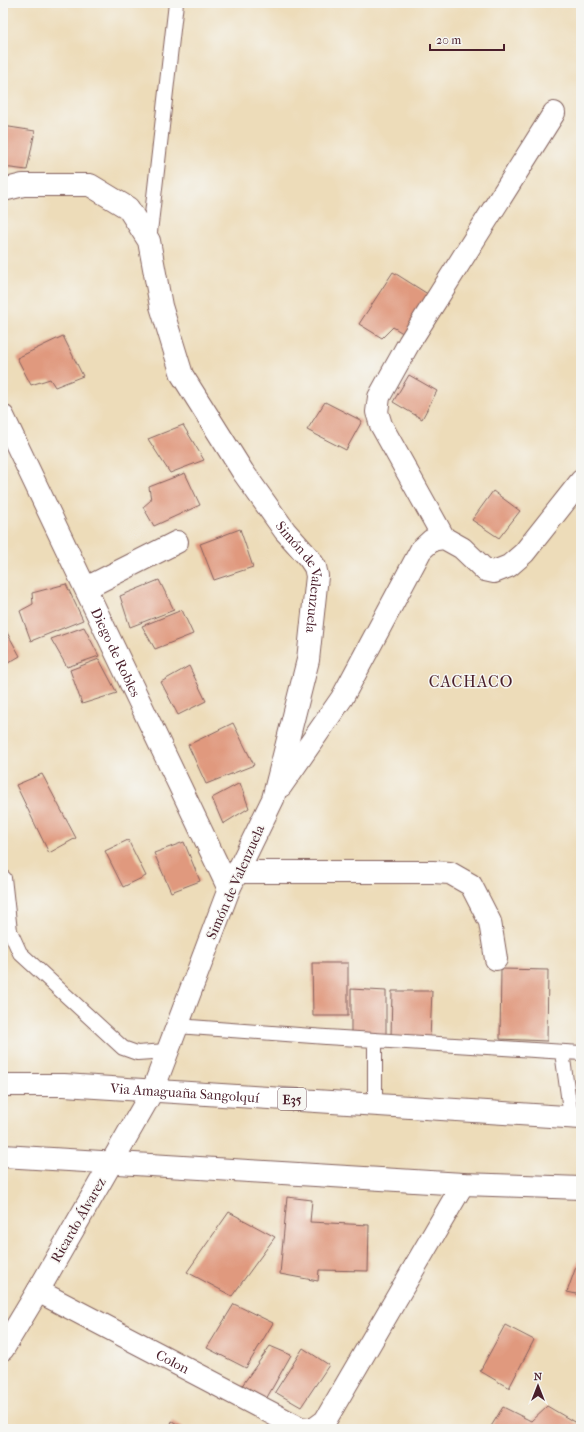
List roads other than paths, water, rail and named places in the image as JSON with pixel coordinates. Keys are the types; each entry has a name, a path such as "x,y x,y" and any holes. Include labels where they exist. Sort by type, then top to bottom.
{"main road":[{"path":"554,114 409,343 379,397 377,412 381,425 444,538 462,548 485,570 494,572 509,566 524,553 581,481"},
{"name":"Simón de Valenzuela","path":"3,190 24,185 90,185 128,208 149,241 161,306 182,375 244,472 285,531 309,558 315,567 317,576 308,660 272,799 233,881 152,1090"},
{"name":"Diego de Robles","path":"3,416 86,588 233,881"},
{"path":"272,799 342,698 421,550 432,540 444,538"},
{"path":"86,588 177,542"},
{"path":"233,881 433,872 450,873 471,885 490,922 496,959"},
{"name":"Via Amaguaña Sangolquí","path":"3,1086 64,1085 576,1117"},
{"name":"Ricardo Álvarez","path":"3,1349 38,1291 152,1090"},
{"path":"3,1156 463,1184 581,1188"},
{"path":"314,1429 325,1421 463,1184"},
{"name":"Colon","path":"38,1291 300,1428 308,1429"}],"lane":[{"path":"149,241 176,3"},
{"path":"4,878 10,931 20,953 123,1048 137,1053 167,1051"},
{"path":"177,1026 581,1053"},
{"path":"374,1040 374,1105"},
{"path":"562,1052 576,1117"}],"district":[{"name":"CACHACO","path":"471,681"}]}
